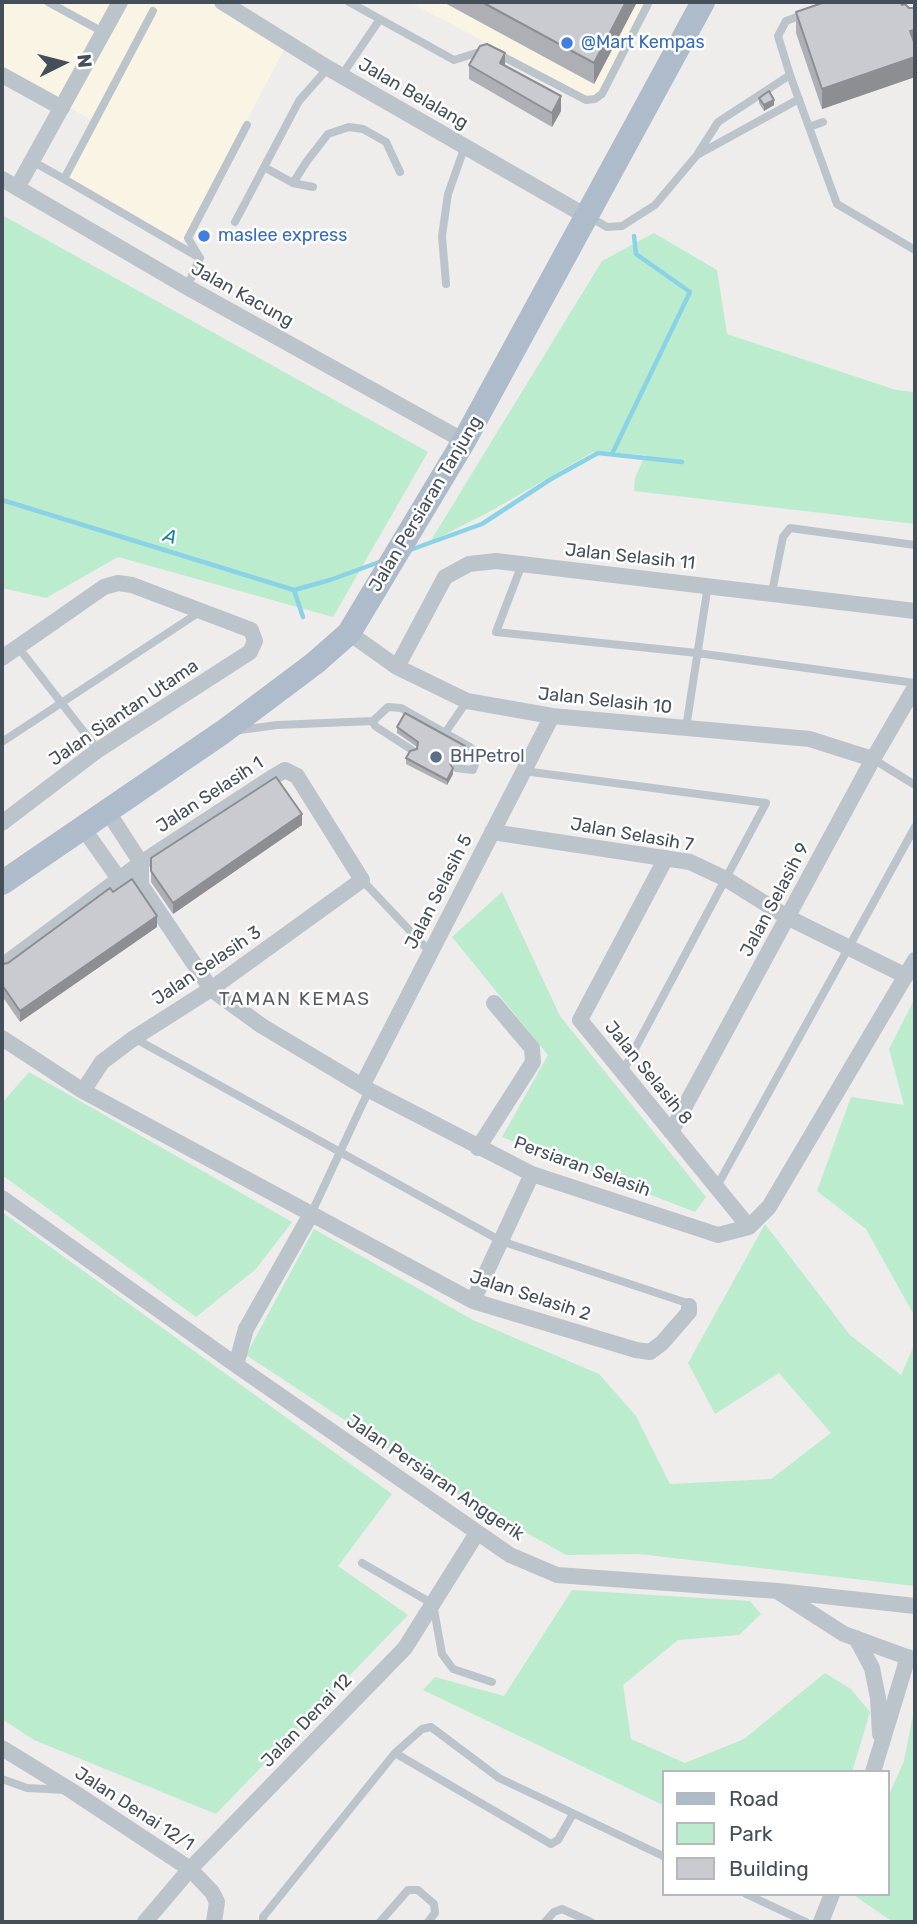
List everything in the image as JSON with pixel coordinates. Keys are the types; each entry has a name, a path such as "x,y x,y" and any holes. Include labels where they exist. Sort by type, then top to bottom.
{"main road":[{"name":"Jalan Persiaran Tanjung","path":"3,882 223,732 315,663 349,633 464,441 702,2"}],"street":[{"path":"18,188 120,2"},
{"name":"Jalan Belalang","path":"222,2 335,71 586,216"},
{"path":"2,75 62,108"},
{"name":"Jalan Kacung","path":"2,179 187,287 464,441"},
{"name":"Jalan Selasih 11","path":"397,667 444,577 469,564 496,561 915,611"},
{"path":"2,658 104,587 118,583 132,585 203,610"},
{"name":"Jalan Siantan Utama","path":"4,820 99,750 250,652 256,641 251,630 203,610"},
{"name":"Jalan Selasih 10","path":"349,633 397,667 467,701 552,716 810,739 873,759"},
{"name":"Jalan Selasih 9","path":"671,1132 915,685"},
{"name":"Jalan Selasih 5","path":"365,1088 430,952 552,716"},
{"name":"Jalan Selasih 1","path":"2,966 119,878 285,771 297,776 362,880"},
{"path":"83,828 119,878 142,885 141,863 108,812"},
{"name":"Jalan Selasih 7","path":"492,832 690,862 726,879 787,917 906,976"},
{"name":"Jalan Selasih 8","path":"667,858 580,1020 749,1227"},
{"name":"Jalan Selasih 3","path":"82,1091 102,1062 134,1038 211,989 362,880"},
{"name":"Persiaran Selasih","path":"142,885 211,989 262,1026 365,1088 532,1174 718,1235 749,1227"},
{"path":"749,1227 769,1207 915,960"},
{"path":"478,1148 533,1062 532,1048 494,1003"},
{"name":"Jalan Selasih 2","path":"2,1038 82,1091 473,1301 650,1352 662,1343 689,1312 689,1306"},
{"path":"473,1301 532,1174"},
{"name":"Jalan Persiaran Anggerik","path":"2,1198 510,1555 557,1575 778,1591 915,1606"},
{"path":"236,1365 246,1329 311,1214"},
{"name":"Jalan Denai 12","path":"145,1922 190,1869 405,1648 477,1533"},
{"path":"778,1591 844,1634 911,1659 874,1770"},
{"path":"856,1638 872,1668 878,1698 881,1744"},
{"name":"Jalan Denai 12/1","path":"2,1748 190,1869 212,1892 217,1902 214,1922"},
{"path":"821,1922 831,1896"}],"lane":[{"path":"48,2 103,32"},
{"path":"349,2 454,60 490,50 586,100 595,99 602,94 649,2"},
{"path":"64,179 153,11"},
{"path":"802,15 786,21 778,36 837,204 915,250"},
{"path":"235,222 299,101 335,71 380,19"},
{"path":"586,216 607,227 622,226 655,205 697,155 718,122 790,75"},
{"path":"697,155 799,99"},
{"path":"809,127 823,122"},
{"path":"200,258 188,238 247,125"},
{"path":"293,183 328,134 349,127 363,129 386,142 400,172"},
{"path":"446,284 442,236 447,194 465,146"},
{"path":"32,161 200,258"},
{"path":"264,167 293,183 313,187"},
{"path":"187,287 200,258"},
{"path":"772,592 783,537 790,528 915,545"},
{"path":"522,564 496,632 697,653 915,685"},
{"path":"686,729 708,585"},
{"path":"2,742 203,610"},
{"path":"18,647 99,750"},
{"path":"445,733 467,701"},
{"path":"223,732 277,725 373,721 388,707 401,708 470,747 478,755 473,770 456,768"},
{"path":"373,721 375,726 412,750"},
{"path":"873,759 915,785"},
{"path":"524,771 765,803 622,1073"},
{"path":"716,1188 915,827"},
{"name":"Jalan Selasih 1","path":"362,880 430,952"},
{"path":"134,1038 500,1241 684,1302 689,1306"},
{"path":"311,1214 342,1152 365,1088"},
{"path":"362,1563 433,1604 442,1654 453,1669 492,1682"},
{"path":"263,1922 263,1917 395,1754 422,1729 431,1727 499,1778 662,1856"},
{"path":"395,1754 551,1844 558,1840 573,1814"},
{"path":"2,1779 27,1788 72,1791"},
{"path":"380,1922 408,1890 418,1890 434,1904 435,1913 428,1922"},
{"path":"750,1896 806,1922"},
{"path":"544,1922 554,1912 562,1909 592,1922"}],"shaded area":[{"path":"2,2 213,2 285,48 182,243 69,178 97,123 2,69"},
{"name":"@Mart Kempas","path":"410,2 645,2 599,92 595,96 586,96"}],"green space":[{"path":"2,215 428,452 333,617 118,557 46,598 2,588"},
{"path":"654,233 717,270 727,334 896,390 915,392 915,524 634,491 635,478 645,455 593,452 489,512 430,542 602,261"},
{"path":"502,892 560,1016 706,1197 695,1212 502,1137 548,1055 452,937"},
{"path":"915,998 915,1317 866,1229 817,1191 851,1097 904,1105 889,1049"},
{"path":"29,1072 292,1222 256,1269 196,1317 2,1175 2,1103"},
{"path":"2,1212 392,1494 338,1566 408,1615 216,1814 34,1740 2,1719"},
{"path":"765,1224 850,1335 901,1375 915,1343 915,1586 639,1554 566,1555 454,1492 246,1355 314,1229 473,1320 599,1374 636,1416 670,1484 771,1479 831,1433 779,1373 715,1414 688,1363"},
{"path":"572,1590 750,1601 761,1614 739,1635 678,1640 623,1685 631,1739 685,1763 744,1739 825,1673 851,1689 870,1712 853,1770 662,1770 662,1805 423,1690 435,1677 504,1696"},
{"path":"915,1704 915,1922 893,1922 855,1896 889,1896 889,1795 904,1761"}],"building":[{"path":"482,2 626,2 594,63"},
{"path":"825,2 900,2 909,8 914,8 915,5 915,30 910,31 915,45 915,57 822,89 796,12"},
{"path":"487,44 505,53 500,63 561,96 552,113 469,65 480,46"},
{"path":"769,91 774,100 764,105 759,98"},
{"name":"BHPetrol","path":"405,713 465,746 459,756 450,759 453,768 447,780 406,758 410,751 417,749 418,742 397,727"},
{"path":"276,777 302,814 173,903 151,871 151,858"},
{"path":"132,879 157,916 20,1011 2,985 2,964 8,963 110,888 113,892"}],"waterway":[{"path":"612,454 690,292 636,254 634,236"},
{"path":"410,550 482,524 551,479 598,453 682,462"},
{"name":"A","path":"2,500 294,590 382,561"},
{"path":"294,590 303,617"}],"place":[{"name":"@Mart Kempas","path":"567,43"},
{"name":"maslee express","path":"204,236"},
{"name":"BHPetrol","path":"436,757"}],"district":[{"name":"TAMAN KEMAS","path":"295,1000"}]}
